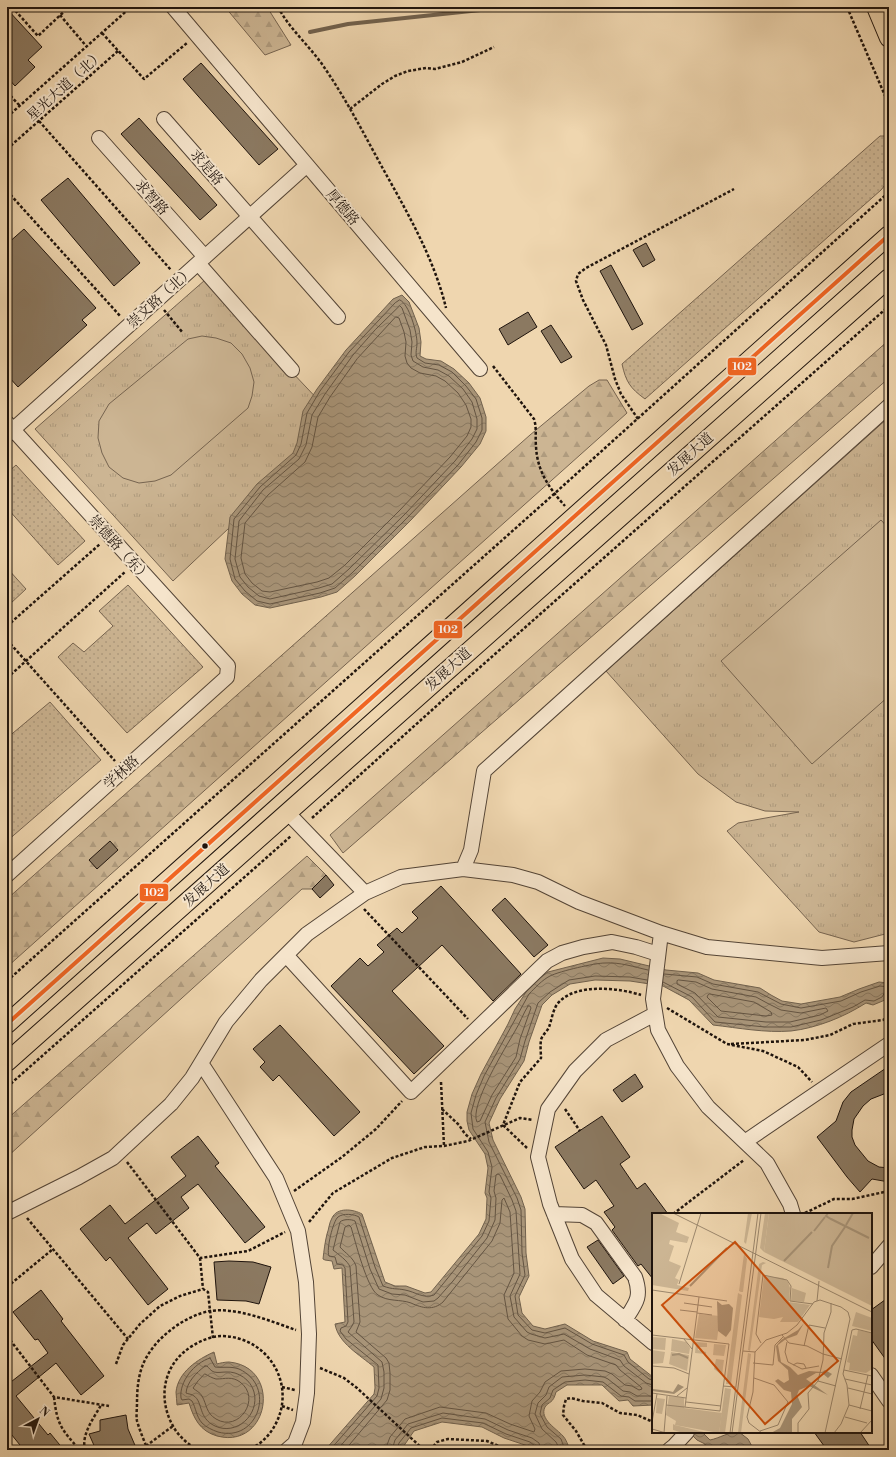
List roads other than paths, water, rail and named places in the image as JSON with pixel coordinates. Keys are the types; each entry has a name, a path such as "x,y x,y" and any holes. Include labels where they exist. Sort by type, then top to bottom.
{"main road":[{"path":"876,7 889,38"},
{"name":"发展大道","path":"10,1016 576,516 889,235"},
{"name":"发展大道","path":"7,1062 889,278"}],"lane":[{"name":"厚德路","path":"173,7 307,165 486,366"},
{"name":"求是路","path":"164,119 338,317"},
{"name":"求智路","path":"99,138 292,370"},
{"name":"崇文路（北）","path":"9,429 128,326 307,165"},
{"path":"463,869 471,850 484,771 889,406"},
{"name":"崇德路（东）","path":"9,429 135,563 228,666"},
{"name":"学林路","path":"7,875 227,677 228,666"},
{"path":"287,812 360,897"},
{"path":"12,1210 79,1177 113,1158 171,1104 192,1078 226,1022 261,980 307,934 360,897 401,877 463,869 513,875 538,882 578,902 661,933 707,947 822,958 889,953"},
{"path":"661,933 653,999 658,1030 677,1066 708,1107 751,1146 767,1163 790,1204 793,1213"},
{"path":"286,955 411,1092 547,961 562,953 583,947 612,942 636,947 658,954"},
{"path":"652,1342 596,1295 572,1259 550,1204 538,1157 548,1109 575,1071 606,1040 655,1014"},
{"path":"751,1146 889,1044"},
{"path":"201,1063 276,1178 298,1231 306,1282 309,1364 303,1422 295,1443 287,1450"},
{"path":"554,1214 582,1215 596,1222 635,1277 639,1288 639,1299 625,1320"},
{"path":"872,1265 889,1246"},
{"path":"872,1376 889,1401"},
{"path":"669,1450 686,1433"}],"water":[{"path":"402,295 409,302 419,328 421,342 420,356 426,359 441,361 454,369 469,383 480,398 486,417 486,431 480,444 461,467 411,520 337,592 270,608 255,605 242,594 232,581 225,559 230,517 257,484 293,453 297,443 303,411 317,389 346,350 393,299"},
{"path":"603,958 620,959 666,970 698,973 714,980 760,988 782,1001 801,1004 840,997 879,982 888,983 889,993 885,1000 873,1005 866,1003 849,1013 830,1021 801,1030 791,1031 752,1030 713,1025 689,1000 663,986 630,981 595,980 570,984 552,995 542,1005 524,1061 500,1099 489,1123 493,1140 521,1197 525,1209 526,1253 529,1276 519,1297 522,1313 533,1326 545,1329 565,1324 593,1341 627,1352 630,1359 652,1376 652,1405 633,1406 628,1400 619,1401 602,1385 567,1385 556,1392 554,1399 546,1405 544,1416 546,1420 564,1437 570,1450 534,1450 528,1446 504,1438 482,1427 442,1422 414,1431 401,1450 325,1450 374,1394 375,1388 374,1367 345,1343 340,1337 335,1324 345,1322 342,1268 334,1269 332,1261 323,1259 330,1222 334,1214 341,1211 350,1210 362,1214 385,1282 395,1286 406,1286 425,1293 431,1292 479,1234 486,1219 487,1198 485,1193 488,1168 485,1154 469,1130 467,1121 467,1112 472,1094 515,1009 526,992 537,980 548,972"},
{"path":"214,1352 217,1364 229,1362 246,1367 257,1378 263,1391 263,1406 258,1420 248,1431 235,1437 217,1436 211,1434 198,1424 189,1403 177,1405 176,1392 185,1372 195,1362"},
{"path":"690,1433 703,1433 710,1440 731,1433 740,1433 748,1439 754,1450 705,1450 705,1444 697,1440"}],"waterway":[{"path":"310,32 348,24 509,7"}]}
